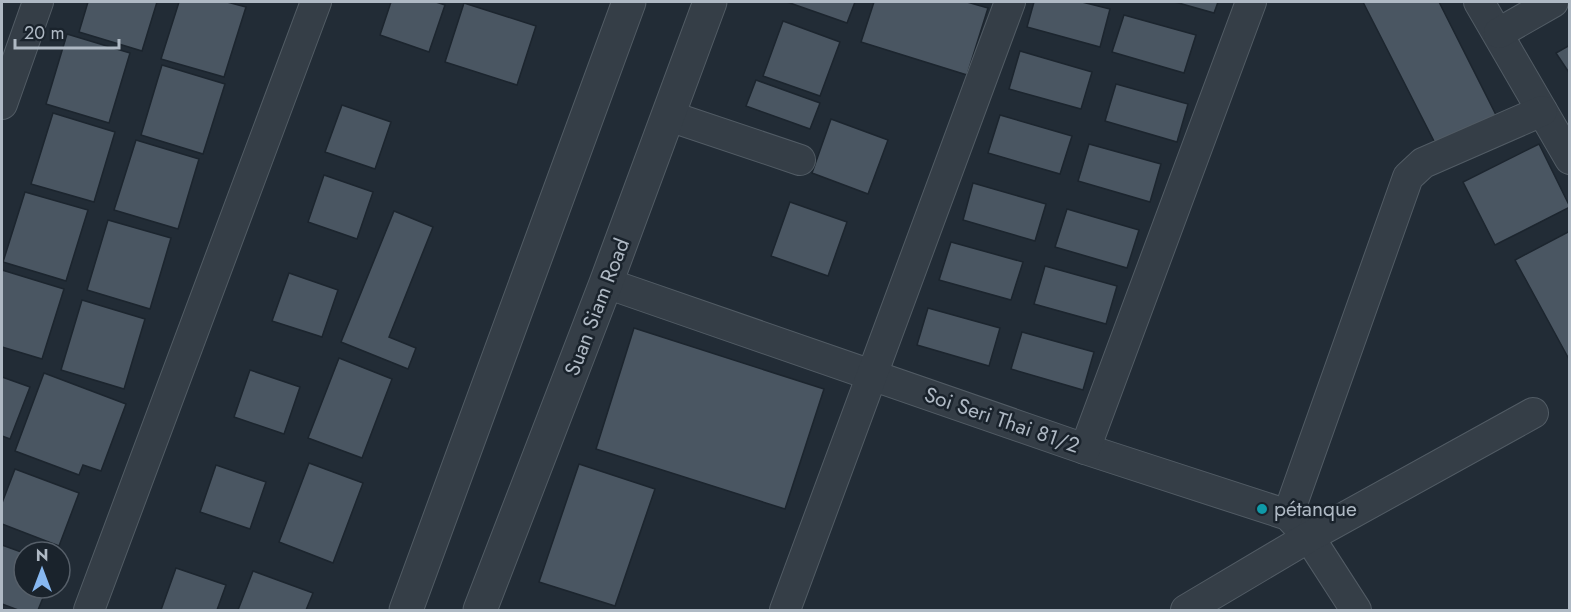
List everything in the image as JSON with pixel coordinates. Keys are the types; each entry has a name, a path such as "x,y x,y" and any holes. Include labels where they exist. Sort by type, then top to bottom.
{"street":[{"path":"2,104 11,54 38,2"},
{"path":"89,610 316,2"},
{"path":"406,610 629,2"},
{"name":"Suan Siam Road","path":"480,610 606,283 710,2"},
{"path":"785,610 1010,2"},
{"path":"1085,449 1251,2"},
{"path":"1479,2 1569,159"},
{"path":"1498,33 1552,2"},
{"path":"1288,515 1408,177 1423,163 1542,111"},
{"path":"669,116 800,160"},
{"name":"Soi Seri Thai 81/2","path":"606,283 1085,449 1288,515 1309,537 1356,610"},
{"path":"1186,610 1309,537 1533,413"}],"building":[{"path":"88,2 157,2 142,51 79,32"},
{"path":"179,2 227,2 246,7 224,77 161,59"},
{"path":"391,2 436,2 445,5 429,52 380,35"},
{"path":"787,2 855,2 847,23"},
{"path":"874,2 967,2 988,8 967,75 861,42"},
{"path":"1034,2 1082,2 1110,9 1100,47 1027,27"},
{"path":"1175,2 1218,2 1214,13"},
{"path":"1363,2 1439,2 1496,115 1436,145"},
{"path":"464,3 536,26 517,85 445,62"},
{"path":"1124,15 1196,35 1184,73 1112,52"},
{"path":"783,21 840,42 820,96 763,76"},
{"path":"67,34 130,53 109,123 46,104"},
{"path":"1570,45 1570,74 1556,53"},
{"path":"1020,51 1092,72 1081,109 1009,89"},
{"path":"162,65 225,84 203,154 141,135"},
{"path":"756,80 820,103 810,129 746,106"},
{"path":"1116,84 1188,104 1177,142 1105,121"},
{"path":"342,105 391,122 375,169 325,152"},
{"path":"53,113 115,132 94,202 31,184"},
{"path":"1000,115 1072,136 1060,174 988,153"},
{"path":"831,119 888,140 868,194 812,173"},
{"path":"136,140 199,159 178,229 114,210"},
{"path":"1089,144 1161,164 1150,202 1078,181"},
{"path":"1539,144 1570,207 1495,245 1463,182"},
{"path":"324,175 373,192 357,239 308,222"},
{"path":"973,183 1046,204 1035,241 963,220"},
{"path":"25,192 88,210 66,281 3,262"},
{"path":"790,202 847,222 828,276 771,256"},
{"path":"1067,209 1139,230 1127,268 1055,247"},
{"path":"394,211 433,227 389,337 416,348 408,369 341,342"},
{"path":"108,220 171,238 150,309 87,290"},
{"path":"1570,231 1570,361 1515,260"},
{"path":"951,242 1023,262 1011,300 939,280"},
{"path":"1045,266 1117,286 1106,324 1034,304"},
{"path":"2,270 64,289 42,359 2,347"},
{"path":"289,273 338,290 322,337 272,321"},
{"path":"82,300 145,319 124,389 61,370"},
{"path":"928,308 1000,328 989,366 917,345"},
{"path":"634,328 824,389 785,509 596,449"},
{"path":"1022,332 1094,352 1083,390 1011,369"},
{"path":"339,358 392,379 362,458 308,438"},
{"path":"250,370 300,387 284,434 234,417"},
{"path":"44,373 126,404 101,471 83,465 79,475 15,451"},
{"path":"2,377 30,387 10,439 2,436"},
{"path":"309,463 363,483 333,563 279,542"},
{"path":"579,464 655,489 615,606 539,582"},
{"path":"216,465 266,482 250,529 200,512"},
{"path":"15,469 79,493 61,540 43,540 2,524 2,503"},
{"path":"2,545 12,549 12,600 42,600 38,610 18,610 2,604"},
{"path":"176,568 226,585 217,610 161,610"},
{"path":"253,571 313,593 306,610 238,610"}],"place":[{"name":"pétanque","path":"1262,509"}]}
